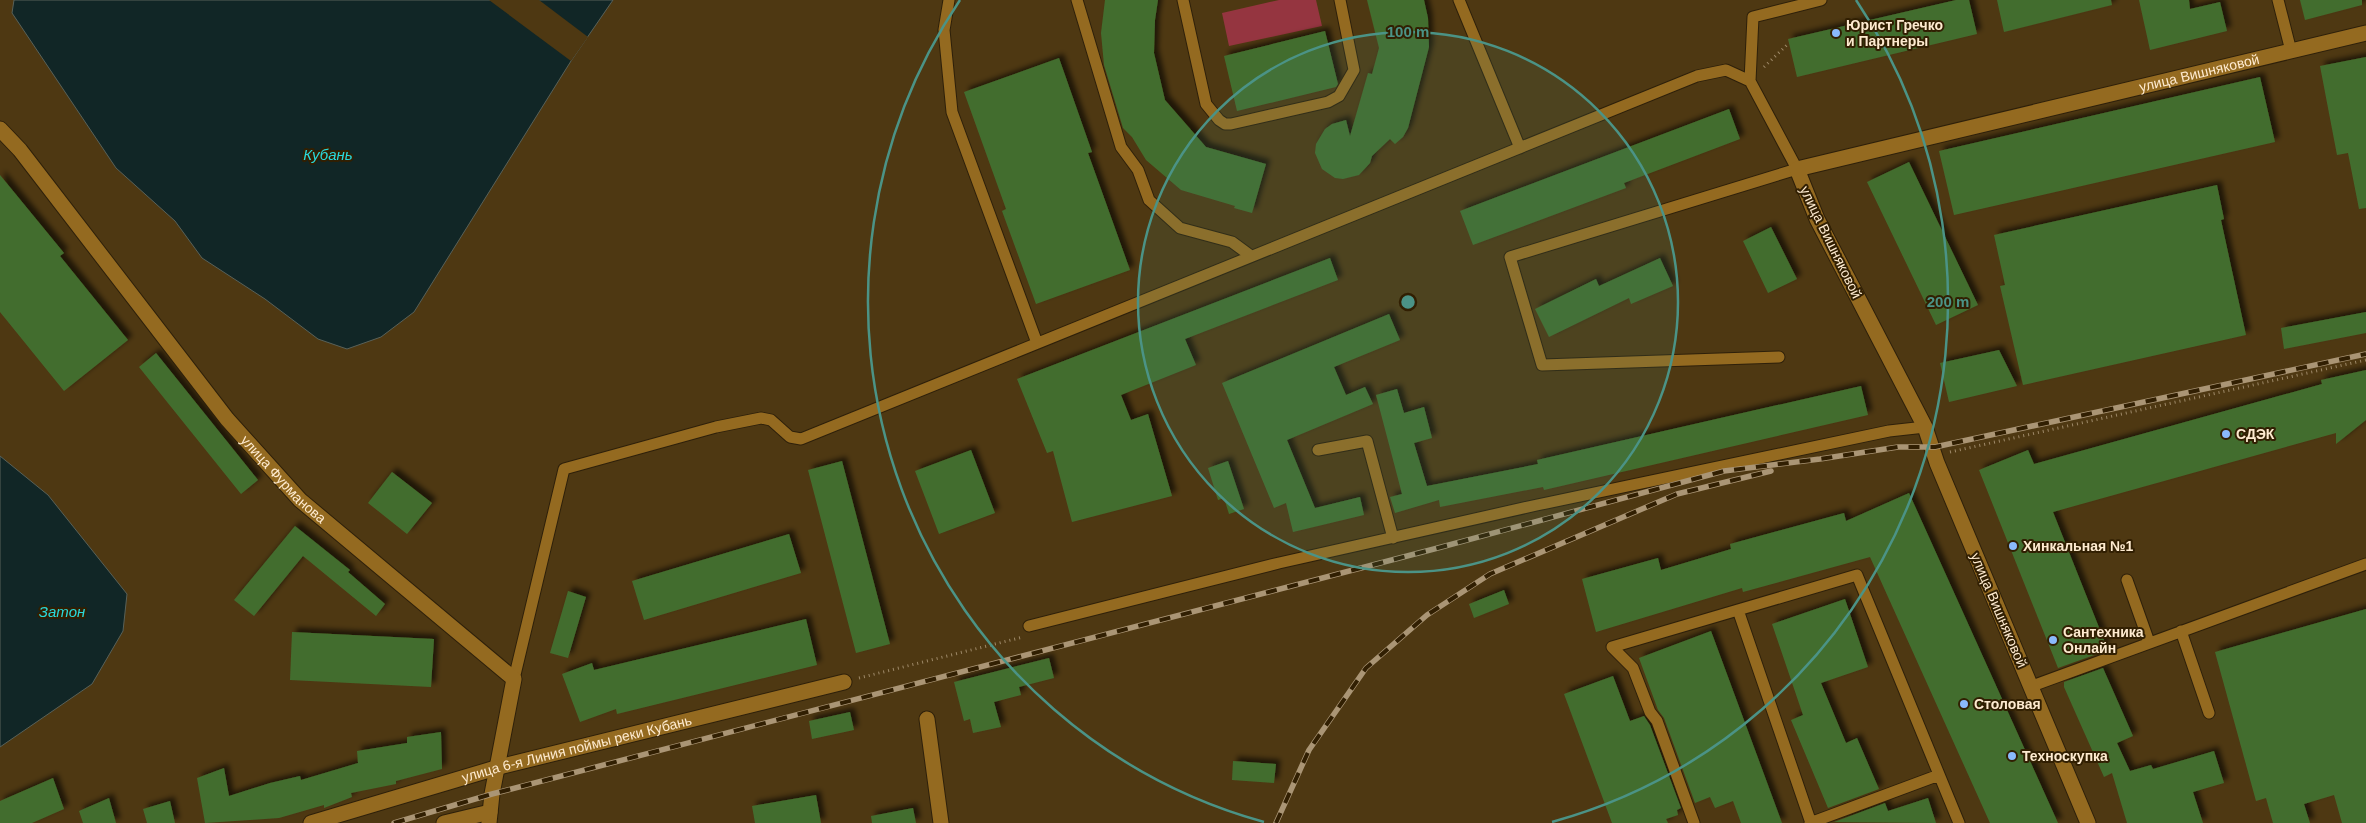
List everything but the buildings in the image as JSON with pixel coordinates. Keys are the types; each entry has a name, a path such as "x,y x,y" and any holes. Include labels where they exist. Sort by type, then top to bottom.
{"street":[{"name":"улица Вишняковой","path":"2087,822 2032,686 1937,463 1925,427 1817,220 1797,169 2366,33"},
{"name":"улица Фурманова","path":"0,129 20,150 227,419 300,500 514,679"},
{"path":"444,823 490,818 514,679"},
{"name":"улица 6-я Линия поймы реки Кубань","path":"311,823 499,767 844,682"},
{"path":"927,719 941,823"}],"lane":[{"path":"949,0 944,30 952,112 1037,343"},
{"path":"1077,0 1121,147 1138,170 1150,200 1180,228 1232,242 1251,256"},
{"path":"1183,0 1206,104 1219,120 1231,124 1328,102 1339,96 1354,70 1340,0"},
{"path":"1459,0 1520,148"},
{"path":"1779,357 1542,365 1510,257 1797,169 1750,81 1753,17 1821,0"},
{"path":"2278,0 2291,51"},
{"path":"514,679 564,469 716,427 761,418 771,420 790,437 801,439 1696,76 1726,70 1750,81"},
{"path":"1029,626 1279,563 1889,431 1925,427"},
{"path":"1318,450 1367,442 1393,538"},
{"path":"2032,686 2366,564"},
{"path":"1694,823 1657,721 1650,712 1633,668 1612,647 1857,575 1959,823"},
{"path":"2127,580 2150,642"},
{"path":"1738,610 1811,823 1939,775"},
{"path":"2180,631 2208,713"}],"path":[{"path":"1750,81 1789,43"},
{"path":"1937,463 1938,455 2366,360"},
{"path":"844,682 1024,637 1029,626"}],"shaded area":[{"path":"1279,0 1316,0 1322,26 1229,46 1222,13"}],"water":[{"name":"Кубань","path":"14,0 613,0 571,61 414,312 381,337 347,349 318,339 265,299 202,258 175,221 116,168 12,13"},
{"name":"Затон","path":"0,456 48,495 127,594 123,631 92,684 0,747"}],"pier":[{"path":"489,0 539,0 588,37 571,61"}],"railway":[{"path":"394,823 492,794 1434,549 1724,471 1898,447 1935,447 2366,354"},
{"path":"1276,823 1309,750 1366,668 1427,615 1490,574 1677,494 1771,471"}],"place":[{"name":"Юрист Гречко и Партнеры","path":"1836,33"},
{"name":"СДЭК","path":"2226,434"},
{"name":"Хинкальная №1","path":"2013,546"},
{"name":"Сантехника Онлайн","path":"2053,640"},
{"name":"Столовая","path":"1964,704"},
{"name":"Техноскупка","path":"2012,756"}]}
